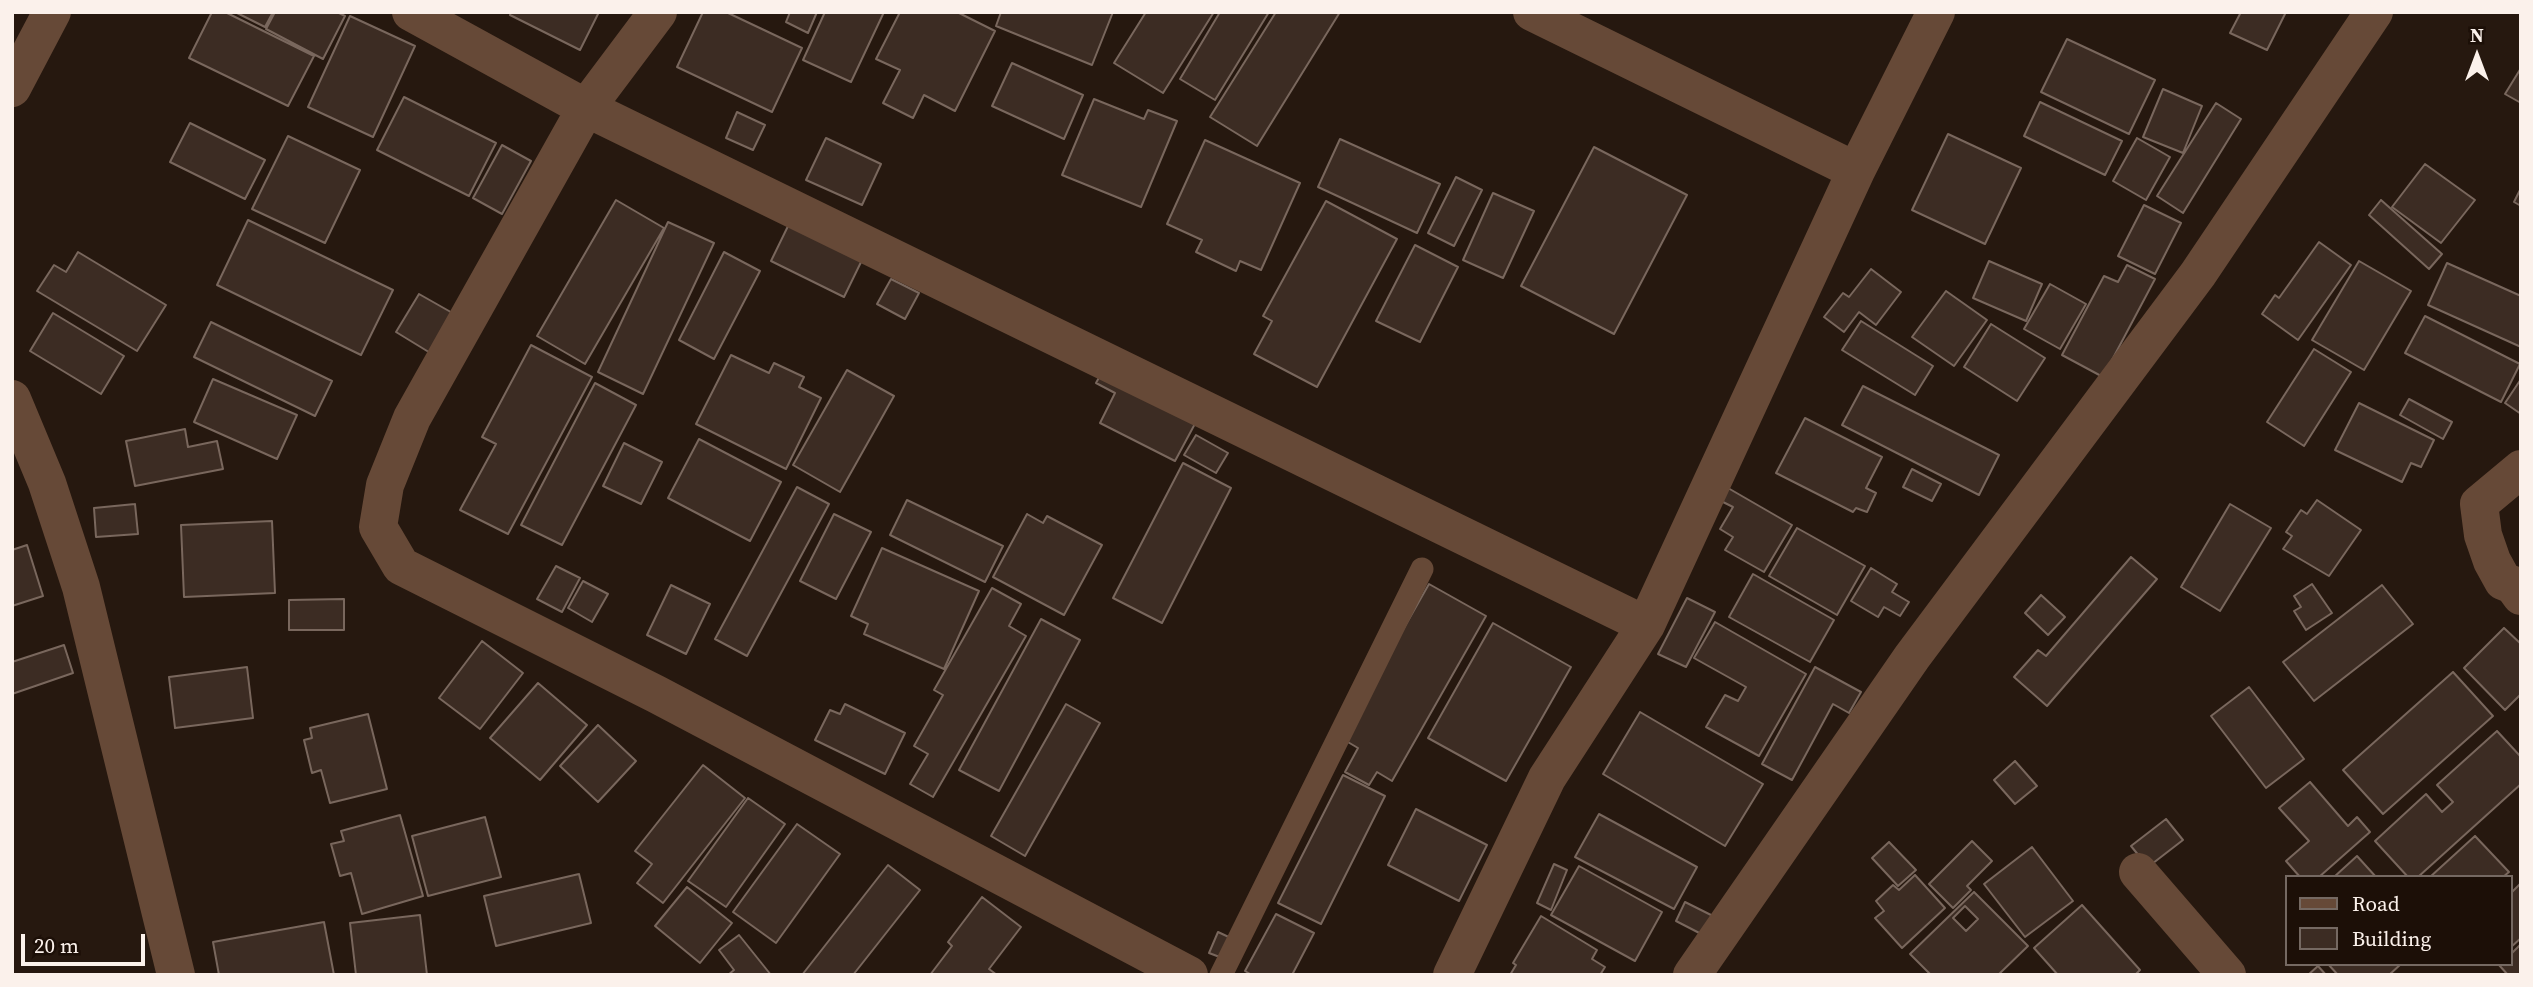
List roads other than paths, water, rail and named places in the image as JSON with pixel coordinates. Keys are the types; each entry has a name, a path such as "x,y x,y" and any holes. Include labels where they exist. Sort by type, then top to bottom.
{"street":[{"path":"12,89 52,12"},
{"path":"411,12 586,108 1646,625"},
{"path":"658,12 586,108 412,418 385,485 379,527 401,566 656,694 1189,975"},
{"path":"1532,12 1856,171"},
{"path":"1452,975 1547,779 1646,625 1856,171 1936,12"},
{"path":"1692,975 1912,657 2198,274 2374,12"},
{"path":"12,399 47,483 81,587 176,975"},
{"path":"2521,469 2479,504 2483,535 2492,561 2503,581 2513,585 2521,596"},
{"path":"2138,872 2227,975"}],"lane":[{"path":"1221,975 1422,569"}]}
